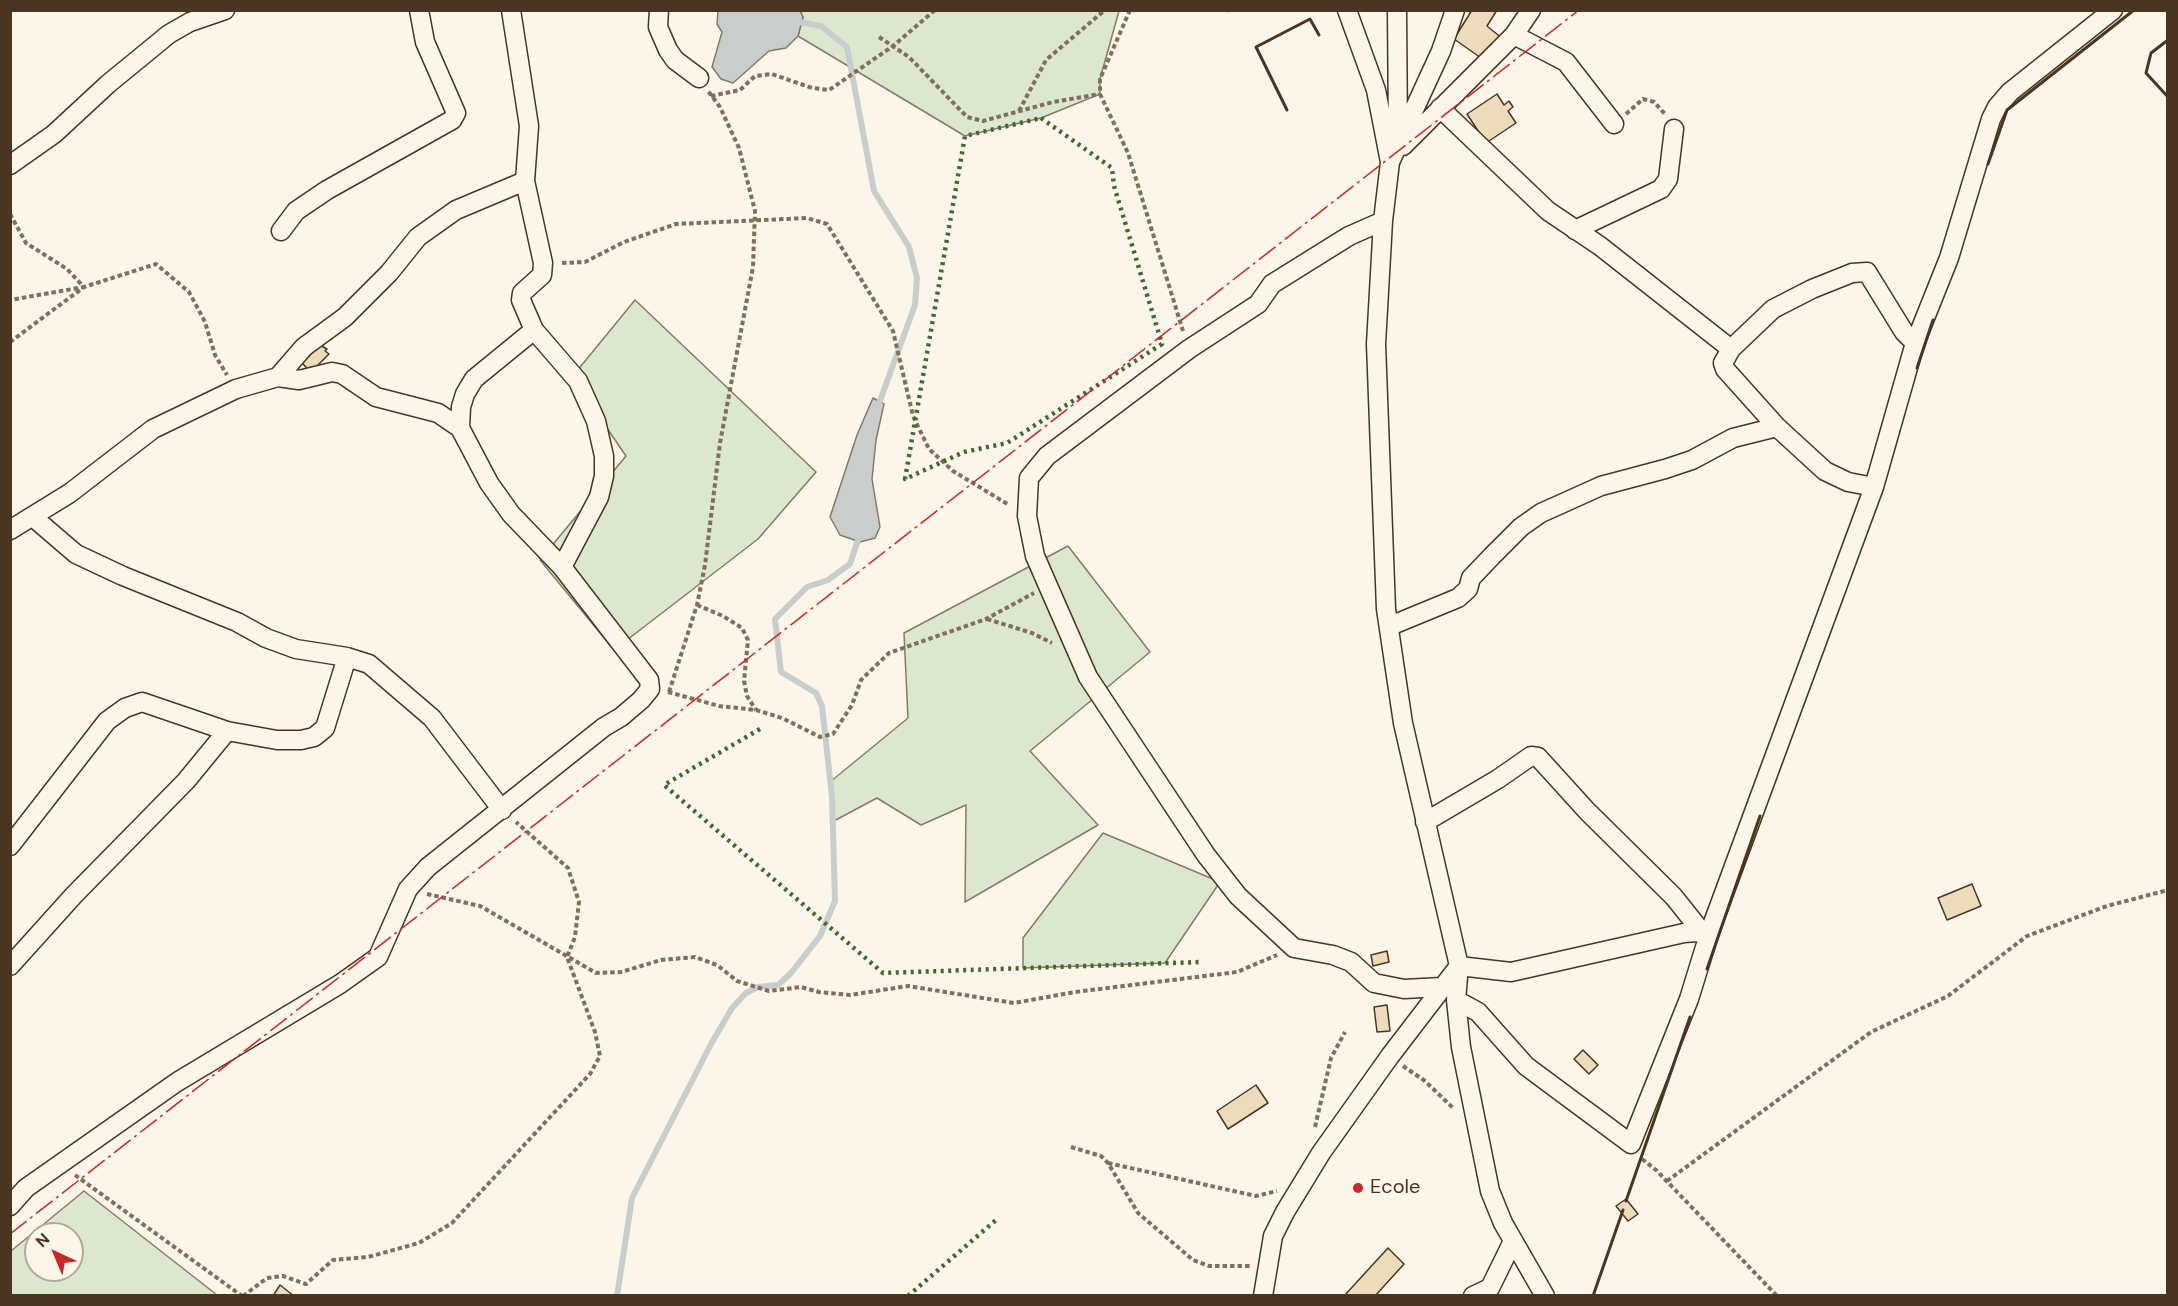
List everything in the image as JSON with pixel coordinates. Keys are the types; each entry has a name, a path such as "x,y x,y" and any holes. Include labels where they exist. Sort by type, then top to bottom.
{"street":[{"path":"10,165 54,134 108,84 169,34 190,22 225,10"},
{"path":"281,231 296,211 327,190 452,120 456,113 425,42 419,10"},
{"path":"511,10 529,126 525,181 543,263 542,275 522,293 521,300 534,330 578,381 596,421 604,456 604,476 600,497 562,567"},
{"path":"659,10 658,27 668,50 675,60 699,78"},
{"path":"1347,10 1376,90 1390,162"},
{"path":"1397,10 1398,143"},
{"path":"1455,10 1441,51 1390,162 1383,221 1376,344 1386,609 1403,723 1425,822 1454,932 1460,966 1456,1000 1461,1047 1490,1191 1513,1240 1545,1296"},
{"path":"1390,162 1440,108 1514,35 1531,10"},
{"path":"1456,1000 1478,1012 1526,1066 1631,1144 1689,999 1705,931 1874,487 1915,344 1949,258 1991,119 1997,107 2010,92 2111,11"},
{"path":"1514,35 1566,62 1614,124"},
{"path":"1440,108 1548,211 1600,246 1731,349"},
{"path":"1575,230 1661,189 1668,179 1674,129"},
{"path":"278,376 304,346 345,317 389,273 418,237 456,210 525,181"},
{"path":"1383,221 1349,236 1272,284 1258,304 1189,349 1047,456 1029,478 1027,516 1032,546 1088,677 1206,855 1238,896 1294,948 1333,955 1351,962 1374,982 1404,989 1442,987"},
{"path":"1874,487 1848,482 1826,471 1777,427 1725,369 1723,363 1731,349 1773,309 1852,273 1867,272 1915,344"},
{"path":"460,428 461,407 474,379 534,330"},
{"path":"10,530 34,518 153,429 236,389 278,376 300,380 332,372 342,374 376,397 438,413 460,428 489,483 506,507 562,567 649,680 650,689 641,700 428,867 408,889 378,957 340,984 177,1082 26,1188 10,1206"},
{"path":"1390,626 1458,598 1468,589 1471,578 1521,527 1550,509 1601,486 1692,460 1734,438 1777,427"},
{"path":"34,518 76,554 123,576 237,622 266,638 296,649 346,657 369,664 432,717 502,810"},
{"path":"10,846 107,721 125,708 142,702 227,731 277,740 314,737 325,728 346,657"},
{"path":"10,966 74,895 186,781 227,731"},
{"path":"1425,822 1498,780 1531,756 1538,757 1587,811 1705,931"},
{"path":"1460,966 1511,972 1705,931"},
{"path":"1263,1296 1273,1236 1301,1186 1389,1056 1460,966"},
{"path":"1473,1296 1490,1288 1513,1240"}],"path":[{"path":"711,96 740,90 755,76 772,74 812,88 828,90 893,46 935,10"},
{"path":"1019,111 1046,60 1105,10"},
{"path":"1130,10 1100,79 1100,94 1128,153 1189,349"},
{"path":"879,37 909,57 968,117 983,121 1100,94"},
{"path":"669,693 697,605 705,565 720,443 753,267 755,211 739,148 699,78"},
{"path":"1614,124 1643,99 1654,102 1674,129"},
{"path":"10,214 26,243 67,269 84,287"},
{"path":"543,263 585,262 624,242 676,224 807,218 827,224 893,331 913,416 929,449 953,471 1027,516"},
{"path":"10,300 84,287 156,264 189,292 205,322 215,355 236,389"},
{"path":"10,342 84,287"},
{"path":"650,689 719,706 756,710 782,718 820,737 833,734 852,705 861,680 889,653 986,619 1047,585"},
{"path":"697,605 723,616 742,628 748,640 744,681 747,696 756,710"},
{"path":"986,619 1032,633 1079,655"},
{"path":"60,1164 242,1296 267,1278 283,1276 306,1284 333,1260 368,1257 419,1243 452,1223 590,1074 600,1056 595,1032 567,957 575,937 579,902 568,868 502,810"},
{"path":"408,889 480,906 596,973 621,972 661,960 695,957 717,965 737,981 769,991 801,987 819,992 850,995 908,986 1014,1003 1122,986 1237,972 1294,948"},
{"path":"1667,1181 1871,1032 1948,996 2027,936 2107,906 2168,890"},
{"path":"1315,1128 1331,1058 1345,1032"},
{"path":"1389,1056 1425,1081 1455,1110"},
{"path":"1631,1144 1641,1158 1667,1181 1777,1296"},
{"path":"1071,1147 1101,1156 1108,1163 1138,1213 1193,1260 1209,1266 1268,1265"},
{"path":"1108,1163 1256,1196 1301,1186"}],"green space":[{"path":"800,11 1119,11 1100,79 1100,94 1041,118 965,136 798,36 803,17"},
{"path":"635,300 816,472 758,539 614,650 540,560 626,456 572,377"},
{"path":"1068,546 1150,652 1030,751 1098,825 965,902 966,805 921,825 877,798 832,822 830,782 908,718 904,633"},
{"path":"1103,833 1220,882 1165,963 1023,968 1023,938"},
{"path":"84,1191 217,1295 11,1295 11,1251 24,1240 24,1282 84,1282 84,1222 46,1222"}],"shaded area":[{"path":"718,11 800,11 803,17 798,36 786,48 769,51 733,83 721,79 712,67 722,32 717,24"},
{"path":"873,398 884,404 876,440 872,479 880,527 875,538 860,542 840,535 830,517 857,435"}],"building":[{"path":"1472,10 1497,10 1487,26 1503,39 1484,60 1454,39"},
{"path":"1497,94 1504,105 1509,101 1513,107 1508,111 1516,123 1486,143 1467,114"},
{"path":"320,345 327,349 325,351 329,354 311,372 302,363"},
{"path":"1972,884 1981,906 1947,920 1938,898"},
{"path":"1387,951 1389,962 1373,966 1371,955"},
{"path":"1387,1005 1390,1031 1377,1032 1374,1007"},
{"path":"1583,1050 1598,1065 1589,1074 1574,1059"},
{"path":"1256,1085 1268,1103 1228,1129 1217,1111"},
{"path":"1626,1199 1638,1214 1628,1221 1616,1206"},
{"path":"1388,1248 1404,1264 1375,1296 1344,1296"},
{"path":"280,1285 294,1296 273,1296"}],"waterway":[{"path":"789,10 793,21 821,26 847,47 874,191 909,247 917,278 915,305 877,409"},
{"path":"617,1296 632,1198 711,1044 732,1008 746,993 758,987 778,985 791,973 820,936 835,901 832,797 822,706 816,693 781,672 775,619 807,587 828,580 850,564 860,534"}],"hedge":[{"path":"1041,118 1112,168 1114,186 1162,344 1007,443 964,452 905,479 965,136 1041,118"},
{"path":"760,729 664,785 883,973 1200,962"},
{"path":"908,1296 996,1220"}],"wall":[{"path":"1988,164 2007,110 2134,10"},
{"path":"1287,110 1256,47 1310,19 1319,35"},
{"path":"2168,40 2151,53 2146,73 2168,97"},
{"path":"1917,368 1933,320"},
{"path":"1707,969 1760,816"},
{"path":"1626,1201 1690,1017"},
{"path":"1593,1296 1623,1210"}],"power":[{"path":"10,1234 1579,10"}],"place":[{"name":"Ecole","path":"1358,1188"}]}
